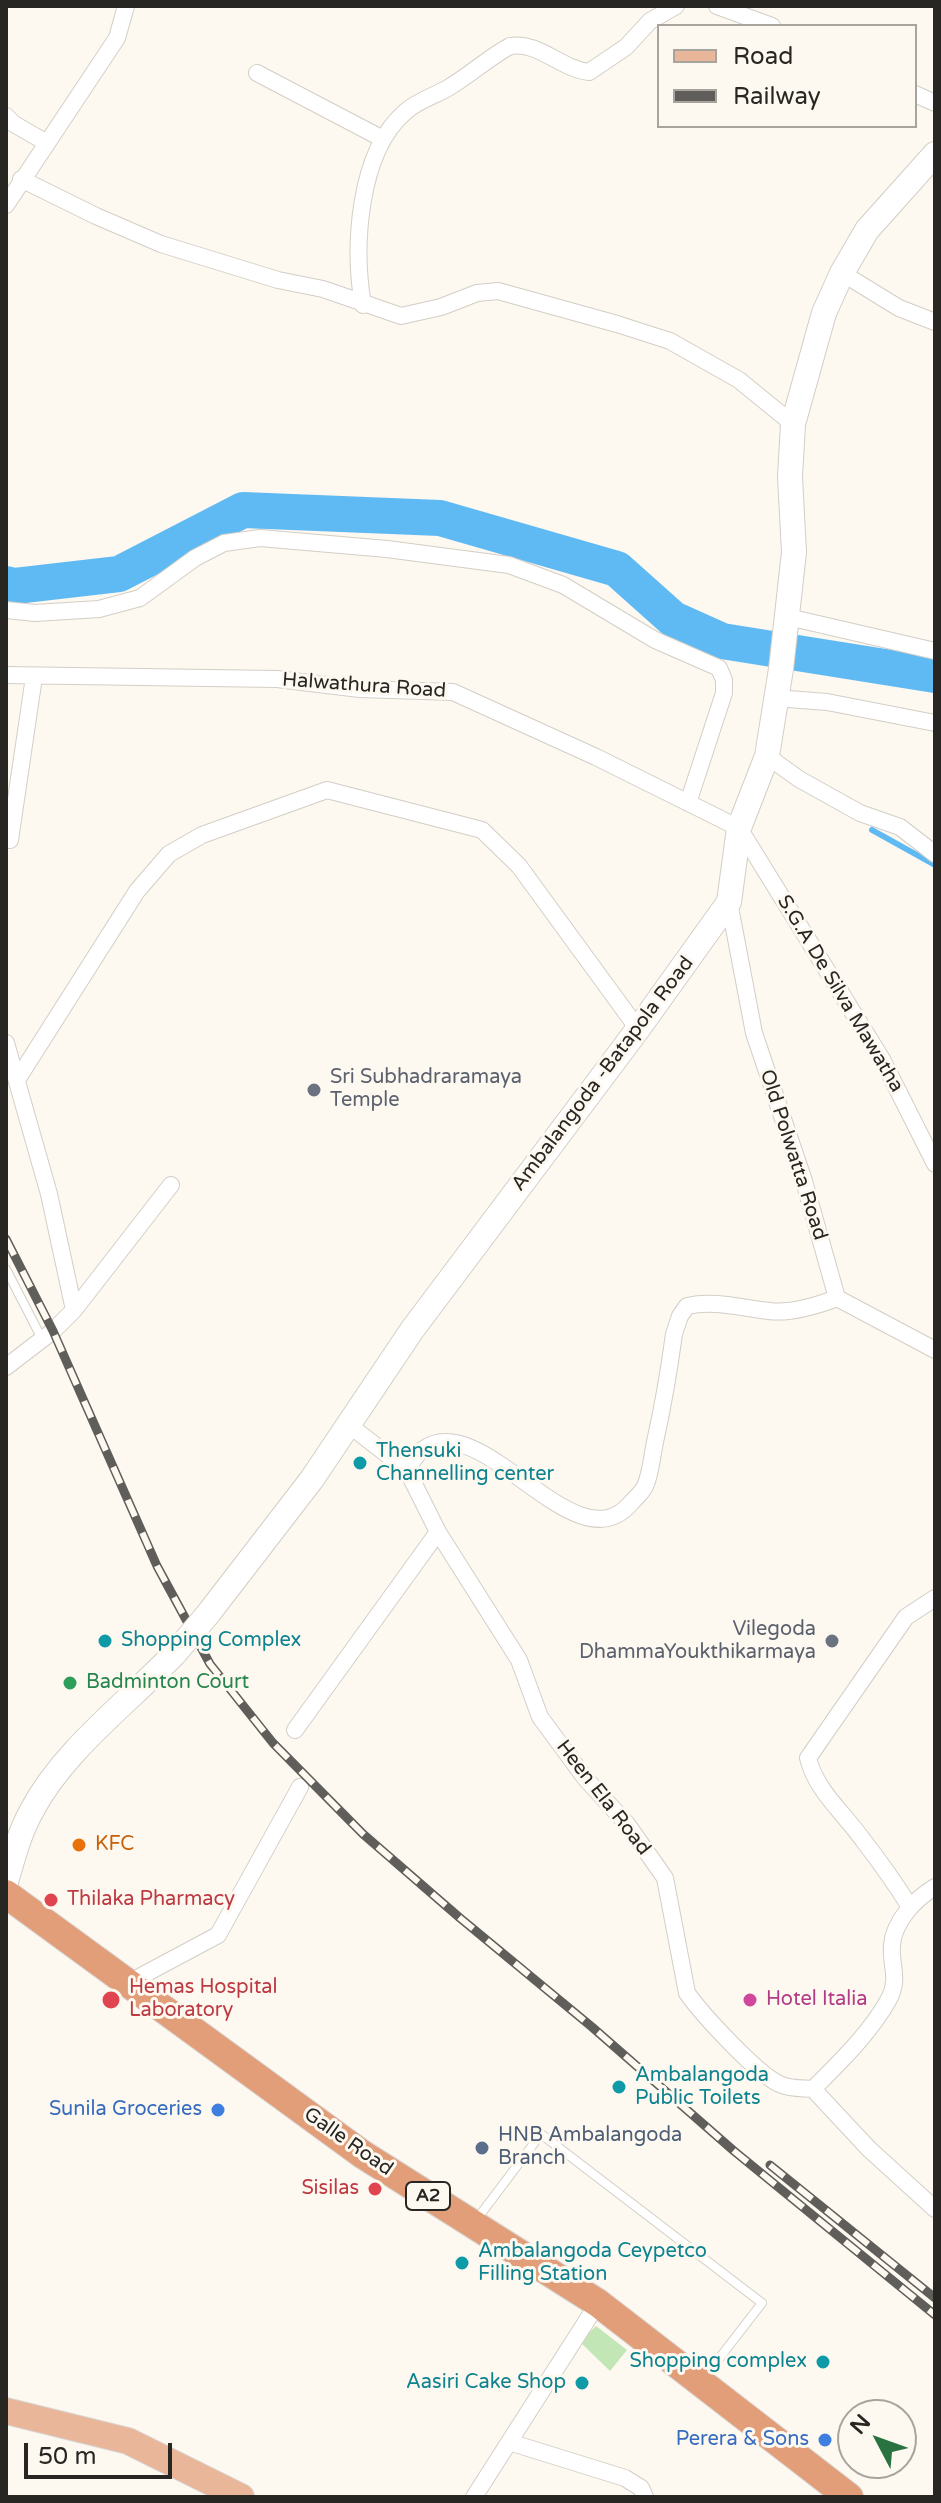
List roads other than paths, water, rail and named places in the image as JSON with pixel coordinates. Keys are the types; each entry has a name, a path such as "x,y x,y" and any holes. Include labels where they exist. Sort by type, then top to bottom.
{"highway":[{"name":"Galle Road","path":"6,1894 362,2154 598,2303 837,2493"}],"main road":[{"name":"Ambalangoda -Batapola Road","path":"6,1882 20,1835 47,1786 78,1749 176,1652 269,1538 412,1330 638,1029 729,902 739,828 767,756 781,669 794,552 790,477 793,424 824,313 842,273 867,230 935,154"},
{"path":"6,2411 128,2441 236,2496"}],"street":[{"path":"6,205 117,38 126,6"},
{"path":"363,305 359,282 366,188 371,163 383,139 405,112 448,88 510,46 520,44 530,47 575,70 589,72 626,47 650,21 676,6"},
{"path":"717,6 766,24"},
{"path":"257,73 383,139"},
{"path":"6,116 47,143"},
{"path":"21,179 161,244 278,280 323,289 401,316 441,307 477,293 498,291 670,341 739,380 793,424"},
{"path":"842,273 899,308 935,322"},
{"path":"6,610 35,613 99,609 140,598 195,558 224,543 260,538 387,549 509,565 563,585 655,640 719,668 724,680 724,693 688,803"},
{"path":"787,621 935,651"},
{"name":"Halwathura Road","path":"6,675 277,679 360,689 453,692 739,828"},
{"path":"10,840 34,677"},
{"path":"775,698 827,702 935,723"},
{"path":"767,756 799,779 860,813 900,827 935,854"},
{"path":"17,1080 137,891 169,854 202,835 327,790 482,830 519,866 638,1029"},
{"name":"S.G.A De Silva Mawatha","path":"739,828 883,1061 931,1148 935,1164"},
{"name":"Old Polwatta Road","path":"729,902 754,1033 804,1181 837,1298"},
{"path":"6,1043 49,1194 74,1310"},
{"path":"6,1367 74,1310 171,1185"},
{"path":"407,1470 420,1451 436,1443 463,1444 486,1454 546,1499 583,1516 612,1519 625,1510 646,1486 674,1334 687,1306 702,1303 746,1306 771,1312 815,1307 837,1298 935,1350"},
{"name":"Heen Ela Road","path":"349,1425 407,1470 438,1532 519,1660 540,1717 585,1778 627,1824 665,1878 687,1993 747,2059 781,2085 813,2089"},
{"path":"295,1730 438,1532"},
{"path":"910,1907 891,1876 825,1793 812,1773 808,1758 906,1617 935,1598"},
{"path":"128,1983 218,1935 300,1787"},
{"path":"935,1887 910,1907 900,1923 892,1945 896,1974 890,1998 847,2055 813,2089 869,2149 935,2209"},
{"path":"474,2497 598,2303"},
{"path":"509,2442 625,2478 641,2488 645,2497"}],"lane":[{"path":"6,1269 47,1335"},
{"path":"473,2224 541,2134 762,2303 701,2382"}],"waterway":[{"path":"6,584 15,586 119,574 243,510 440,518 617,569 673,619 722,641 935,675"},
{"path":"872,830 935,865"}],"railway":[{"path":"6,1239 53,1331 157,1566 210,1664 273,1743 363,1834 460,1918 592,2027 734,2151 935,2315"},
{"path":"770,2165 935,2298"}],"place":[{"name":"Sri Subhadraramaya Temple","path":"314,1090"},
{"name":"Thensuki Channelling center","path":"360,1463"},
{"name":"Shopping Complex","path":"105,1641"},
{"name":"Vilegoda DhammaYoukthikarmaya","path":"832,1641"},
{"name":"Badminton Court","path":"70,1683"},
{"name":"KFC","path":"79,1845"},
{"name":"Thilaka Pharmacy","path":"51,1900"},
{"name":"Hemas Hospital Laboratory","path":"111,2000"},
{"name":"Hotel Italia","path":"750,2000"},
{"name":"Ambalangoda Public Toilets","path":"619,2087"},
{"name":"Sunila Groceries","path":"218,2110"},
{"name":"HNB Ambalangoda Branch","path":"482,2148"},
{"name":"Sisilas","path":"375,2189"},
{"name":"Ambalangoda Ceypetco Filling Station","path":"462,2263"},
{"name":"Shopping complex","path":"823,2362"},
{"name":"Aasiri Cake Shop","path":"582,2383"},
{"name":"Perera & Sons","path":"825,2440"}]}
